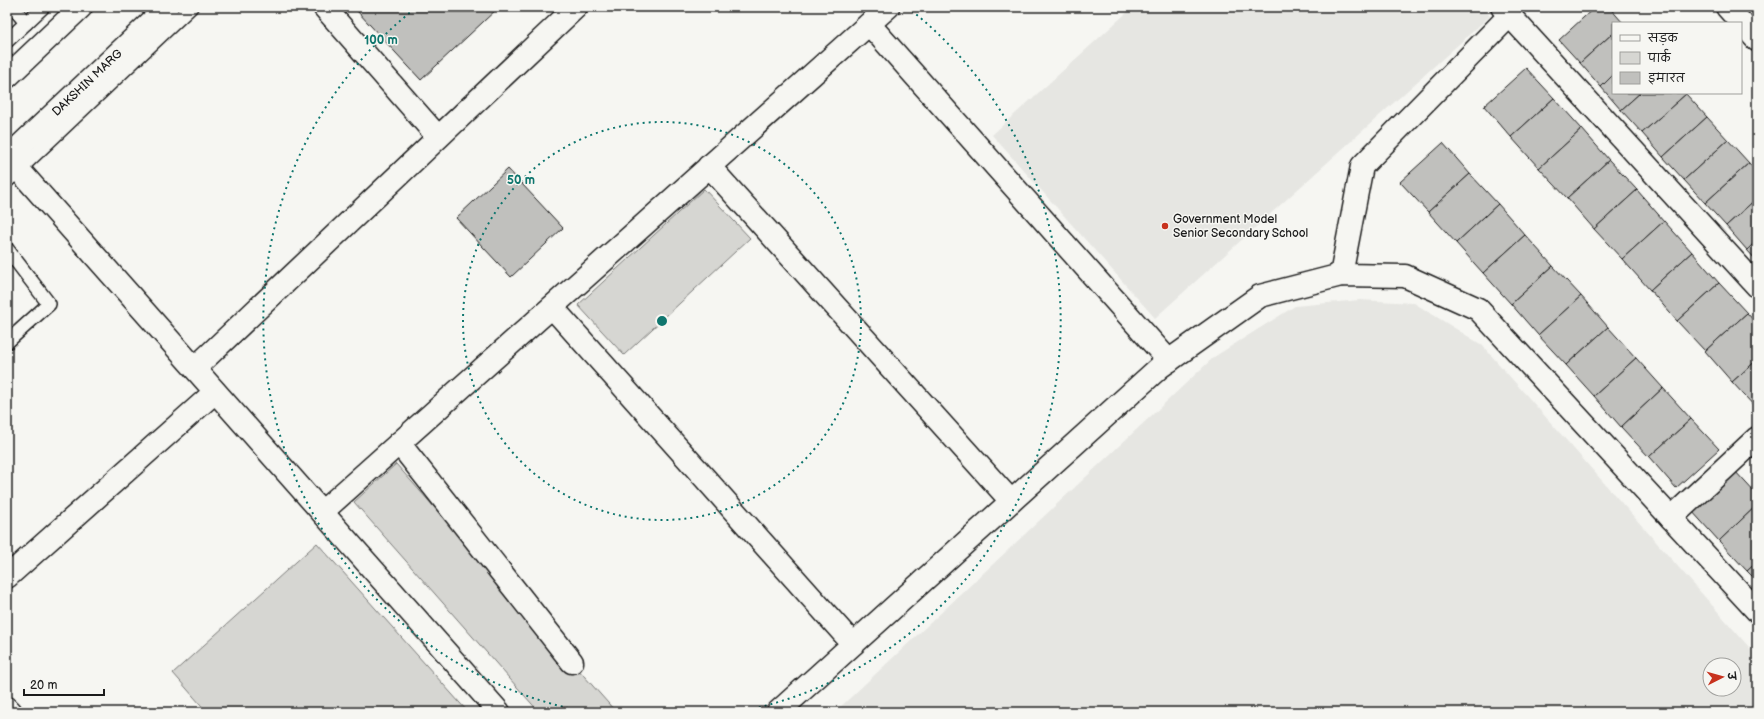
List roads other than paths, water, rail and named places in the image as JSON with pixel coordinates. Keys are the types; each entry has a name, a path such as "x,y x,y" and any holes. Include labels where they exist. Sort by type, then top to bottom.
{"street":[{"path":"7,77 81,7"},
{"name":"DAKSHIN MARG","path":"11,169 166,7"},
{"path":"324,7 438,137"},
{"path":"195,368 576,7"},
{"path":"322,512 888,7"},
{"path":"1728,7 1741,22"},
{"path":"1341,275 1362,166 1506,11 1757,286"},
{"path":"1742,23 1757,40"},
{"path":"870,24 1169,361"},
{"path":"709,166 1011,501"},
{"path":"11,169 195,368 499,712"},
{"path":"778,712 1160,367 1260,296 1341,275 1406,276 1478,309 1757,611"},
{"path":"552,307 854,644"},
{"path":"7,577 216,392"},
{"path":"1671,518 1757,438"},
{"path":"399,443 572,662"},
{"path":"7,708 11,712"}],"lane":[{"path":"13,7 26,23"},
{"path":"7,41 42,7"},
{"path":"11,169 191,7"},
{"path":"7,249 49,304 7,342"}],"place":[{"name":"Government Model Senior Secondary School","path":"1165,226"}]}
